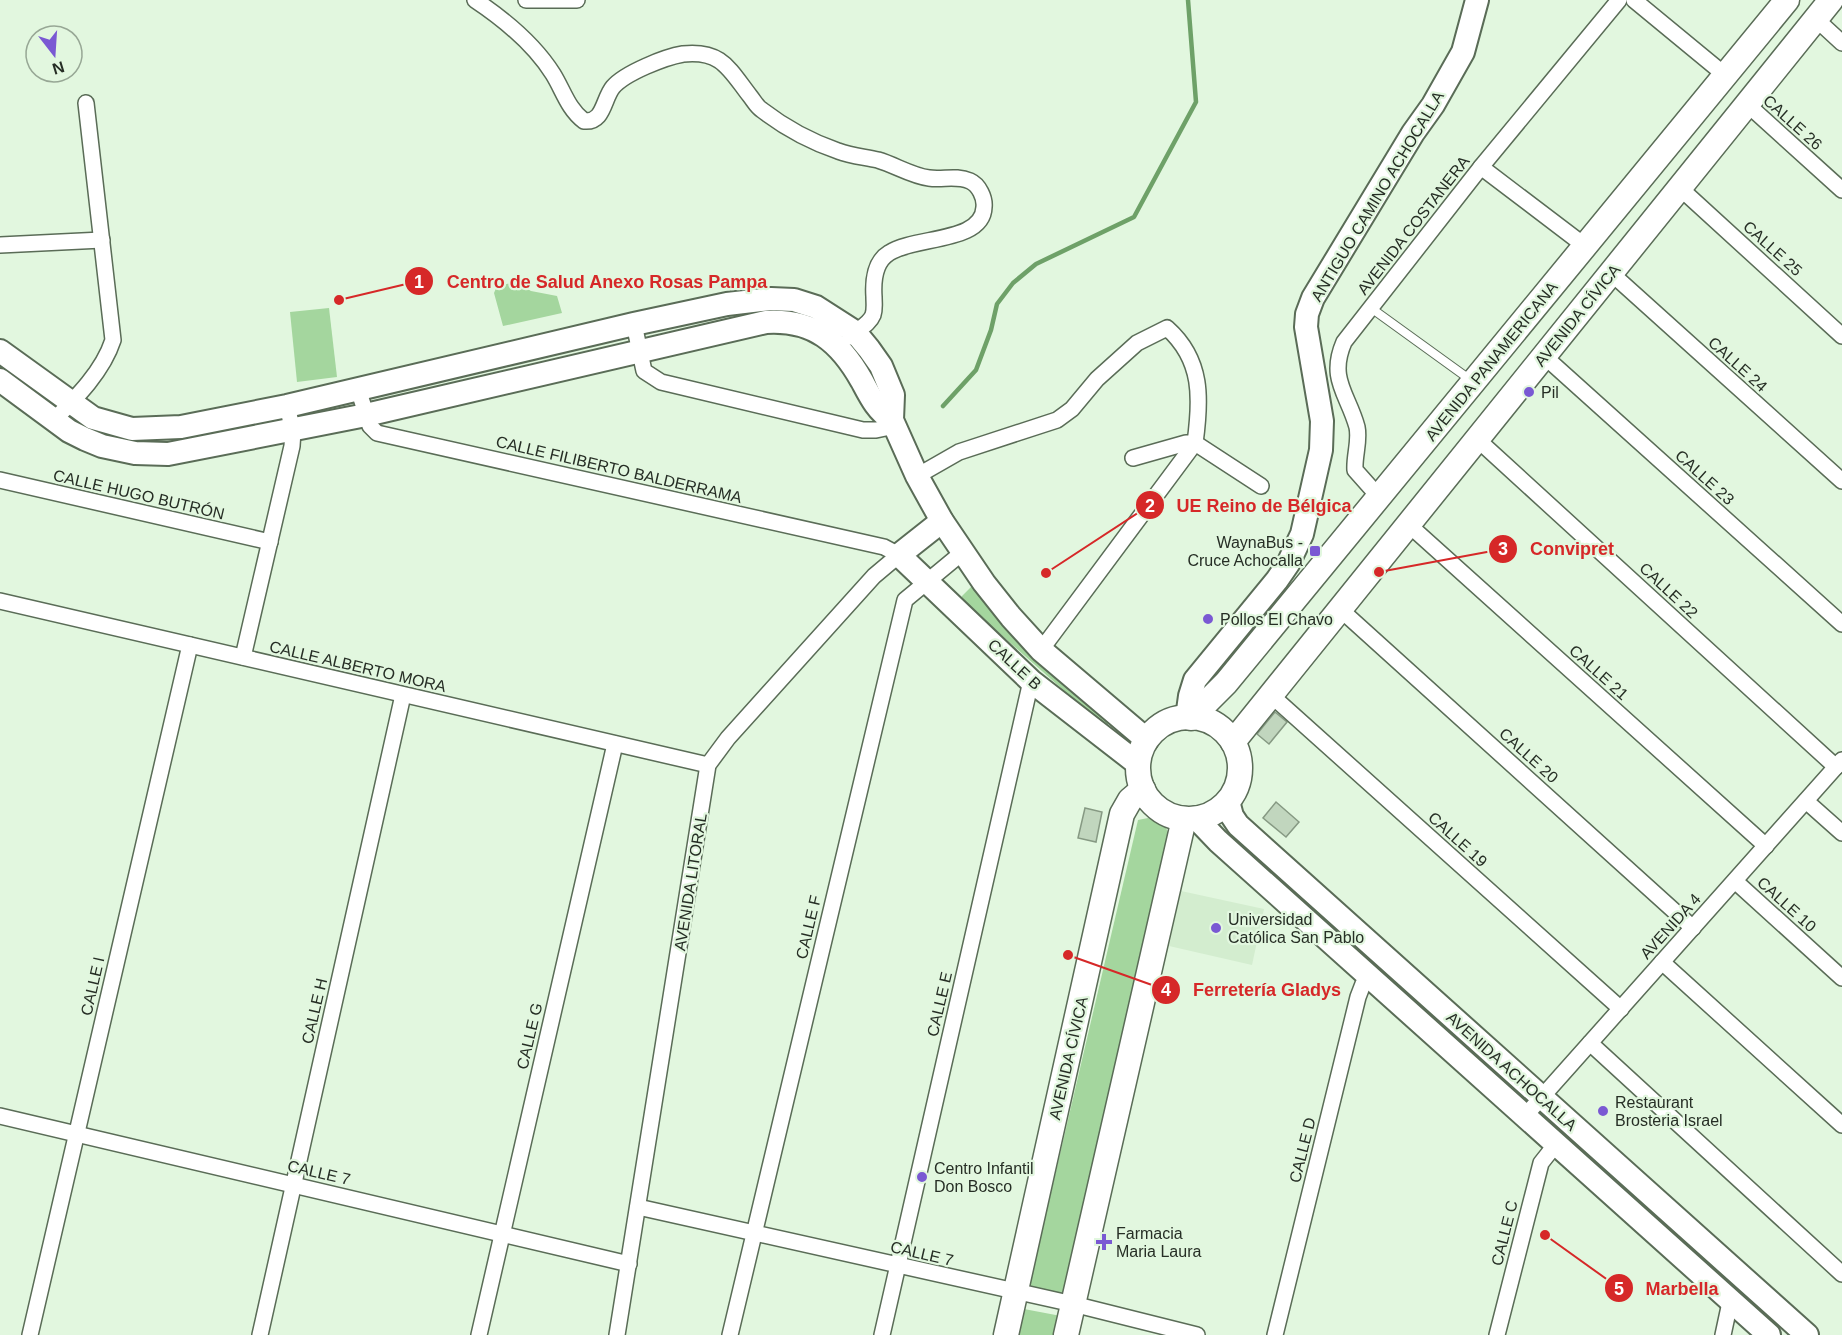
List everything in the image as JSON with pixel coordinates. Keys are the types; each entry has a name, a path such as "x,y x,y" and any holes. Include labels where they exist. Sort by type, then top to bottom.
{"main road":[{"name":"AVENIDA PANAMERICANA","path":"1189,718 1226,683 1787,0"},
{"name":"AVENIDA CÍVICA","path":"1233,742 1831,0"},
{"path":"1189,718 1211,722 1220,727 1233,742 1239,758 1240,776 1228,801 1214,813 1190,819 1161,810 1151,802 1143,789 1138,764 1141,751 1155,730 1166,723 1189,718"},
{"name":"AVENIDA CÍVICA","path":"1006,1335 1122,814 1130,800 1143,789"},
{"path":"1066,1335 1190,819"}],"street":[{"path":"476,0 507,22 532,49 552,74 564,97 584,121 590,122 599,117 614,87 636,71 682,54 710,55 729,69 760,109 824,145 858,157 878,160 929,178 957,177 972,182 984,200 982,218 974,228 964,233 909,244 889,252 880,259 876,271 875,309 872,318 847,340"},
{"path":"526,0 577,0"},
{"name":"ANTIGUO CAMINO ACHOCALLA","path":"1189,718 1190,696 1195,680 1277,580 1288,564 1302,534 1321,450 1322,421 1306,327 1307,314 1313,298 1413,133 1433,105 1463,52 1477,0"},
{"name":"AVENIDA COSTANERA","path":"1379,497 1355,470 1357,428 1339,386 1337,366 1344,342 1481,167 1620,0"},
{"path":"1634,0 1725,75"},
{"path":"1816,19 1842,43"},
{"path":"54,420 84,388 109,352 113,340 86,103"},
{"name":"CALLE 26","path":"1747,104 1842,190"},
{"path":"1481,167 1585,246"},
{"name":"CALLE 25","path":"1680,188 1842,336"},
{"path":"0,245 102,240"},
{"name":"CALLE 24","path":"1611,273 1842,481"},
{"path":"0,351 93,418 132,429 180,427 287,406 634,324 727,304 771,299 794,300 816,307 847,340 881,366 893,395 894,423 876,430 863,430 662,381 644,371 634,324"},
{"path":"0,380 69,430 102,446 152,455 185,452 366,415 766,322 777,321 808,327 825,336 847,340"},
{"path":"917,476 959,452 1056,420 1072,409 1097,379 1137,343 1167,328 1190,354 1196,373 1200,401 1195,443 1041,650"},
{"name":"CALLE 23","path":"1544,356 1842,624"},
{"name":"CALLE FILIBERTO BALDERRAMA","path":"358,389 370,426 377,434 873,544 899,555"},
{"path":"243,657 292,446 292,431 287,406"},
{"name":"CALLE B","path":"894,423 917,476 942,521 1011,617 1041,650 1147,740"},
{"name":"CALLE 22","path":"1478,439 1839,764"},
{"path":"1133,458 1186,443 1195,443 1261,486"},
{"name":"CALLE HUGO BUTRÓN","path":"0,480 270,542"},
{"name":"AVENIDA LITORAL","path":"617,1335 708,765 728,738 866,585 942,521"},
{"name":"CALLE 21","path":"1408,524 1766,846"},
{"name":"CALLE F","path":"729,1335 905,600 963,552"},
{"name":"CALLE B","path":"899,555 1031,681 1138,764"},
{"name":"CALLE ALBERTO MORA","path":"0,601 708,765"},
{"name":"CALLE 20","path":"1340,609 1693,928"},
{"name":"CALLE I","path":"30,1335 190,645"},
{"name":"CALLE E","path":"882,1335 1031,681"},
{"name":"CALLE H","path":"260,1335 403,695"},
{"name":"CALLE 19","path":"1271,695 1621,1009"},
{"name":"CALLE G","path":"479,1335 615,744"},
{"name":"AVENIDA 4","path":"1525,1116 1839,764"},
{"name":"AVENIDA ACHOCALLA","path":"1228,801 1232,816 1238,825 1807,1335"},
{"path":"1806,801 1842,833"},
{"name":"AVENIDA ACHOCALLA","path":"1190,819 1218,841 1769,1335"},
{"name":"CALLE 10","path":"1735,881 1842,978"},
{"path":"1662,962 1842,1125"},
{"name":"CALLE D","path":"1275,1335 1358,997 1363,984 1370,977"},
{"path":"1590,1043 1842,1274"},
{"name":"CALLE 7","path":"0,1116 629,1264"},
{"name":"CALLE C","path":"1497,1335 1541,1163 1556,1144"},
{"name":"CALLE 7","path":"638,1207 1073,1304 1197,1335"},
{"path":"1723,1335 1732,1302"}],"lane":[{"path":"1371,308 1473,382"}],"shaded area":[{"name":"Universidad Católica San Pablo","path":"1181,891 1264,909 1252,965 1169,946"}],"green space":[{"path":"516,282 531,291 557,296 562,313 503,326 494,293 497,286"},
{"path":"329,308 337,377 297,382 290,312"},
{"path":"974,584 977,584 1004,627 1109,723 1105,727 961,599"},
{"path":"1148,818 1165,825 1170,838 1065,1294 1029,1287 1138,820"},
{"path":"1024,1309 1061,1316 1056,1335 1018,1335"}],"building":[{"path":"1275,712 1287,722 1269,744 1257,734"},
{"path":"1276,802 1299,822 1286,837 1263,818"},
{"path":"1085,808 1102,812 1096,842 1078,838"}],"waterway":[{"path":"943,406 976,370 991,330 997,304 1013,283 1036,264 1134,217 1196,102 1188,0"}],"place":[{"name":"Centro de Salud Anexo Rosas Pampa","path":"339,300"},
{"name":"Pil","path":"1529,392"},
{"name":"WaynaBus - Cruce Achocalla","path":"1315,551"},
{"name":"Convipret","path":"1379,572"},
{"name":"UE Reino de Bélgica","path":"1046,573"},
{"name":"Pollos El Chavo","path":"1208,619"},
{"name":"Universidad Católica San Pablo","path":"1216,928"},
{"name":"Ferretería Gladys","path":"1068,955"},
{"name":"Restaurant Brosteria Israel","path":"1603,1111"},
{"name":"Centro Infantil Don Bosco","path":"922,1177"},
{"name":"Marbella","path":"1545,1235"},
{"name":"Farmacia Maria Laura","path":"1104,1242"}]}
